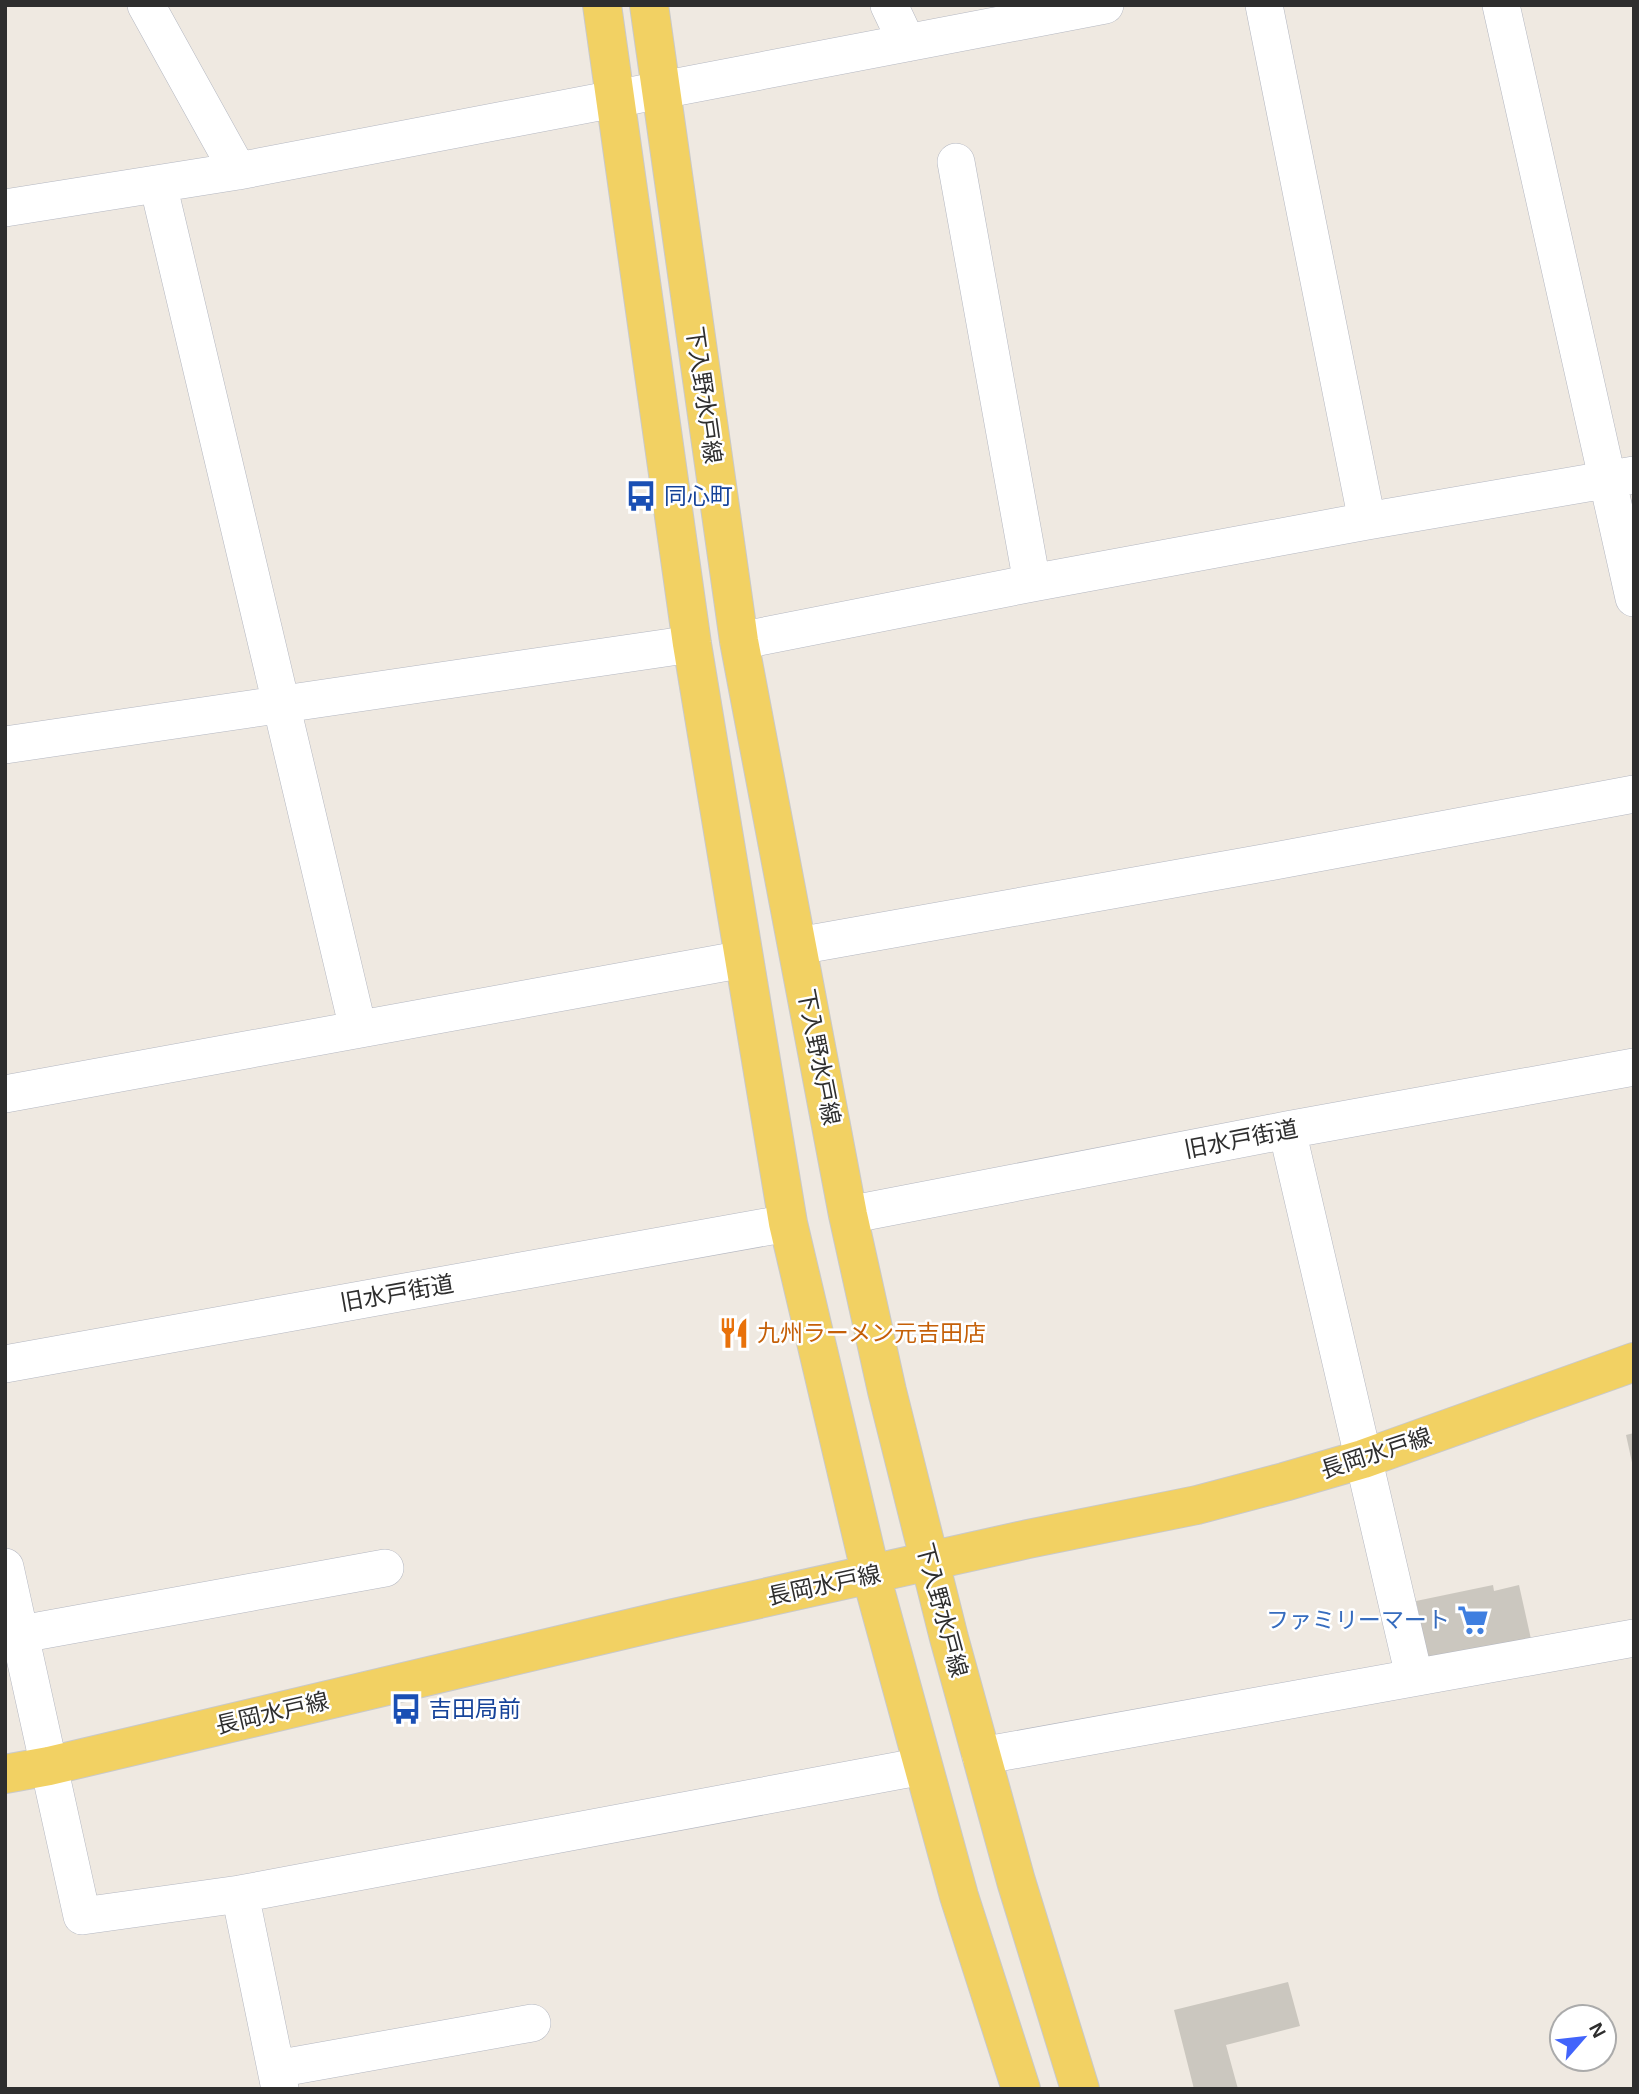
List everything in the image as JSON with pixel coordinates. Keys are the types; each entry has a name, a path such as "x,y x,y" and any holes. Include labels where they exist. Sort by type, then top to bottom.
{"main road":[{"name":"下入野水戸線","path":"602,5 692,644 789,1223 871,1575 959,1896 1021,2089"},
{"name":"下入野水戸線","path":"649,5 738,641 848,1215 929,1562 981,1756 1080,2089"},
{"name":"長岡水戸線","path":"5,1774 49,1766 660,1621 1198,1504 1363,1459 1634,1362"}],"street":[{"path":"146,5 238,171"},
{"path":"889,5 906,43"},
{"path":"5,208 238,171 1105,5"},
{"path":"1264,5 1367,521"},
{"path":"1501,5 1621,478 1634,598"},
{"path":"956,162 1032,583"},
{"path":"158,184 358,1029"},
{"path":"738,641 1367,521 1621,478"},
{"path":"5,745 692,644"},
{"path":"798,946 1634,794"},
{"path":"5,1094 744,959"},
{"name":"旧水戸街道","path":"848,1215 1287,1130 1634,1067"},
{"path":"1287,1130 1414,1676"},
{"name":"旧水戸街道","path":"5,1363 789,1223"},
{"path":"5,1567 13,1636 49,1766 82,1916 240,1894 923,1766"},
{"path":"13,1636 385,1568"},
{"path":"981,1756 1634,1638"},
{"path":"240,1894 278,2079 532,2023"}],"building":[{"path":"1634,1433 1634,1467 1633,1467 1626,1435"},
{"name":"ファミリーマート","path":"1493,1585 1494,1591 1519,1585 1531,1639 1429,1661 1416,1601"},
{"path":"1288,1982 1300,2026 1226,2045 1238,2089 1194,2089 1174,2010"}],"place":[{"name":"同心町","path":"641,496"},
{"name":"九州ラーメン元吉田店","path":"734,1333"},
{"name":"ファミリーマート","path":"1473,1620"},
{"name":"吉田局前","path":"406,1709"}]}
